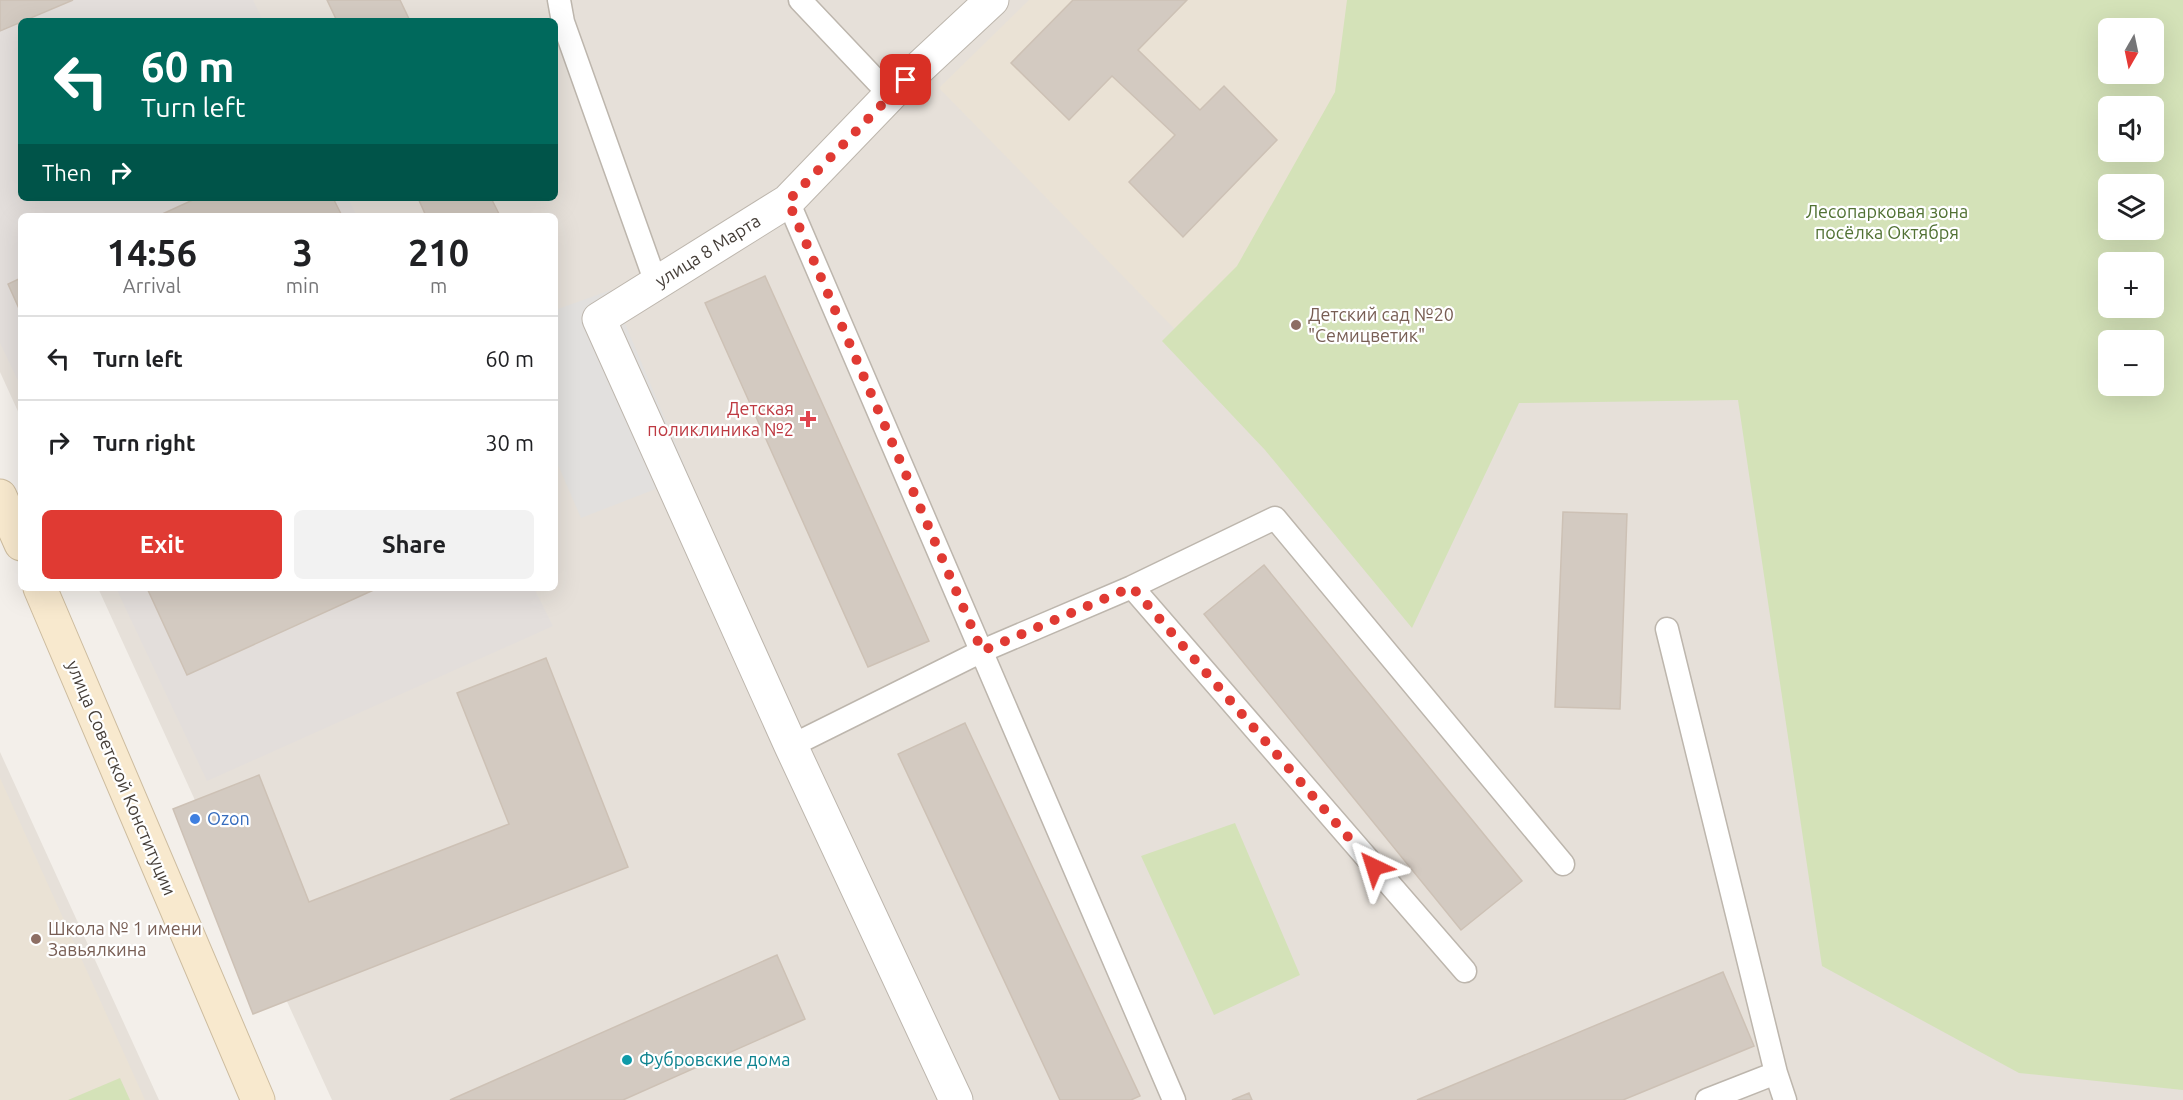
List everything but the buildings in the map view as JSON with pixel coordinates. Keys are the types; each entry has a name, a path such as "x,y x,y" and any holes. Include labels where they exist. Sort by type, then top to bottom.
{"street":[{"name":"улица 8 Марта","path":"791,746 599,319 788,201 890,95 992,0"},
{"path":"0,496 18,537"},
{"name":"улица Советской Конституции","path":"41,591 258,1100"},
{"path":"791,746 956,1100"}],"lane":[{"path":"559,0 564,22 656,283"},
{"path":"800,0 890,95"},
{"path":"788,201 1174,1100"},
{"path":"791,746 982,651 1132,587 1275,518 1563,864"},
{"path":"1132,587 1465,972"},
{"path":"1666,628 1776,1073 1785,1100"},
{"path":"1707,1100 1776,1073"}],"shaded area":[{"path":"0,0 1427,0 1402,99 1163,341 1521,392 1741,390 2183,1080 2183,1100 332,1100 99,591 558,591 558,213 18,213 18,411 0,372"},
{"path":"0,0 253,0 262,18 18,18 18,201 350,201 356,213 18,213 18,381 0,343"},
{"name":"Детский сад №20 \"Семицветик\"","path":"1029,0 1500,0 1293,450 939,88"},
{"path":"611,290 689,476 581,518 558,465 558,309"},
{"path":"117,591 536,591 553,626 207,781"},
{"name":"Школа № 1 имени Завьялкина","path":"0,752 159,1100 0,1100"},
{"name":"Школа № 1 имени Завьялкина","path":"0,778 145,1100 0,1100"}],"green space":[{"name":"Лесопарковая зона посёлка Октября","path":"1347,0 2183,0 2183,1090 2019,1073 1822,966 1738,400 1519,403 1412,628 1265,450 1162,341 1237,266 1335,92"},
{"path":"1235,823 1300,975 1214,1015 1141,856"},
{"path":"120,1078 130,1100 68,1100"}],"place":[{"name":"Детский сад №20 \"Семицветик\"","path":"1296,325"},
{"name":"Детская поликлиника №2","path":"808,419"},
{"name":"Ozon","path":"195,819"},
{"name":"Школа № 1 имени Завьялкина","path":"36,939"},
{"name":"Фубровские дома","path":"627,1060"}],"route":[{"path":"906,80 788,201 982,651 1132,587 1374,867"}]}
